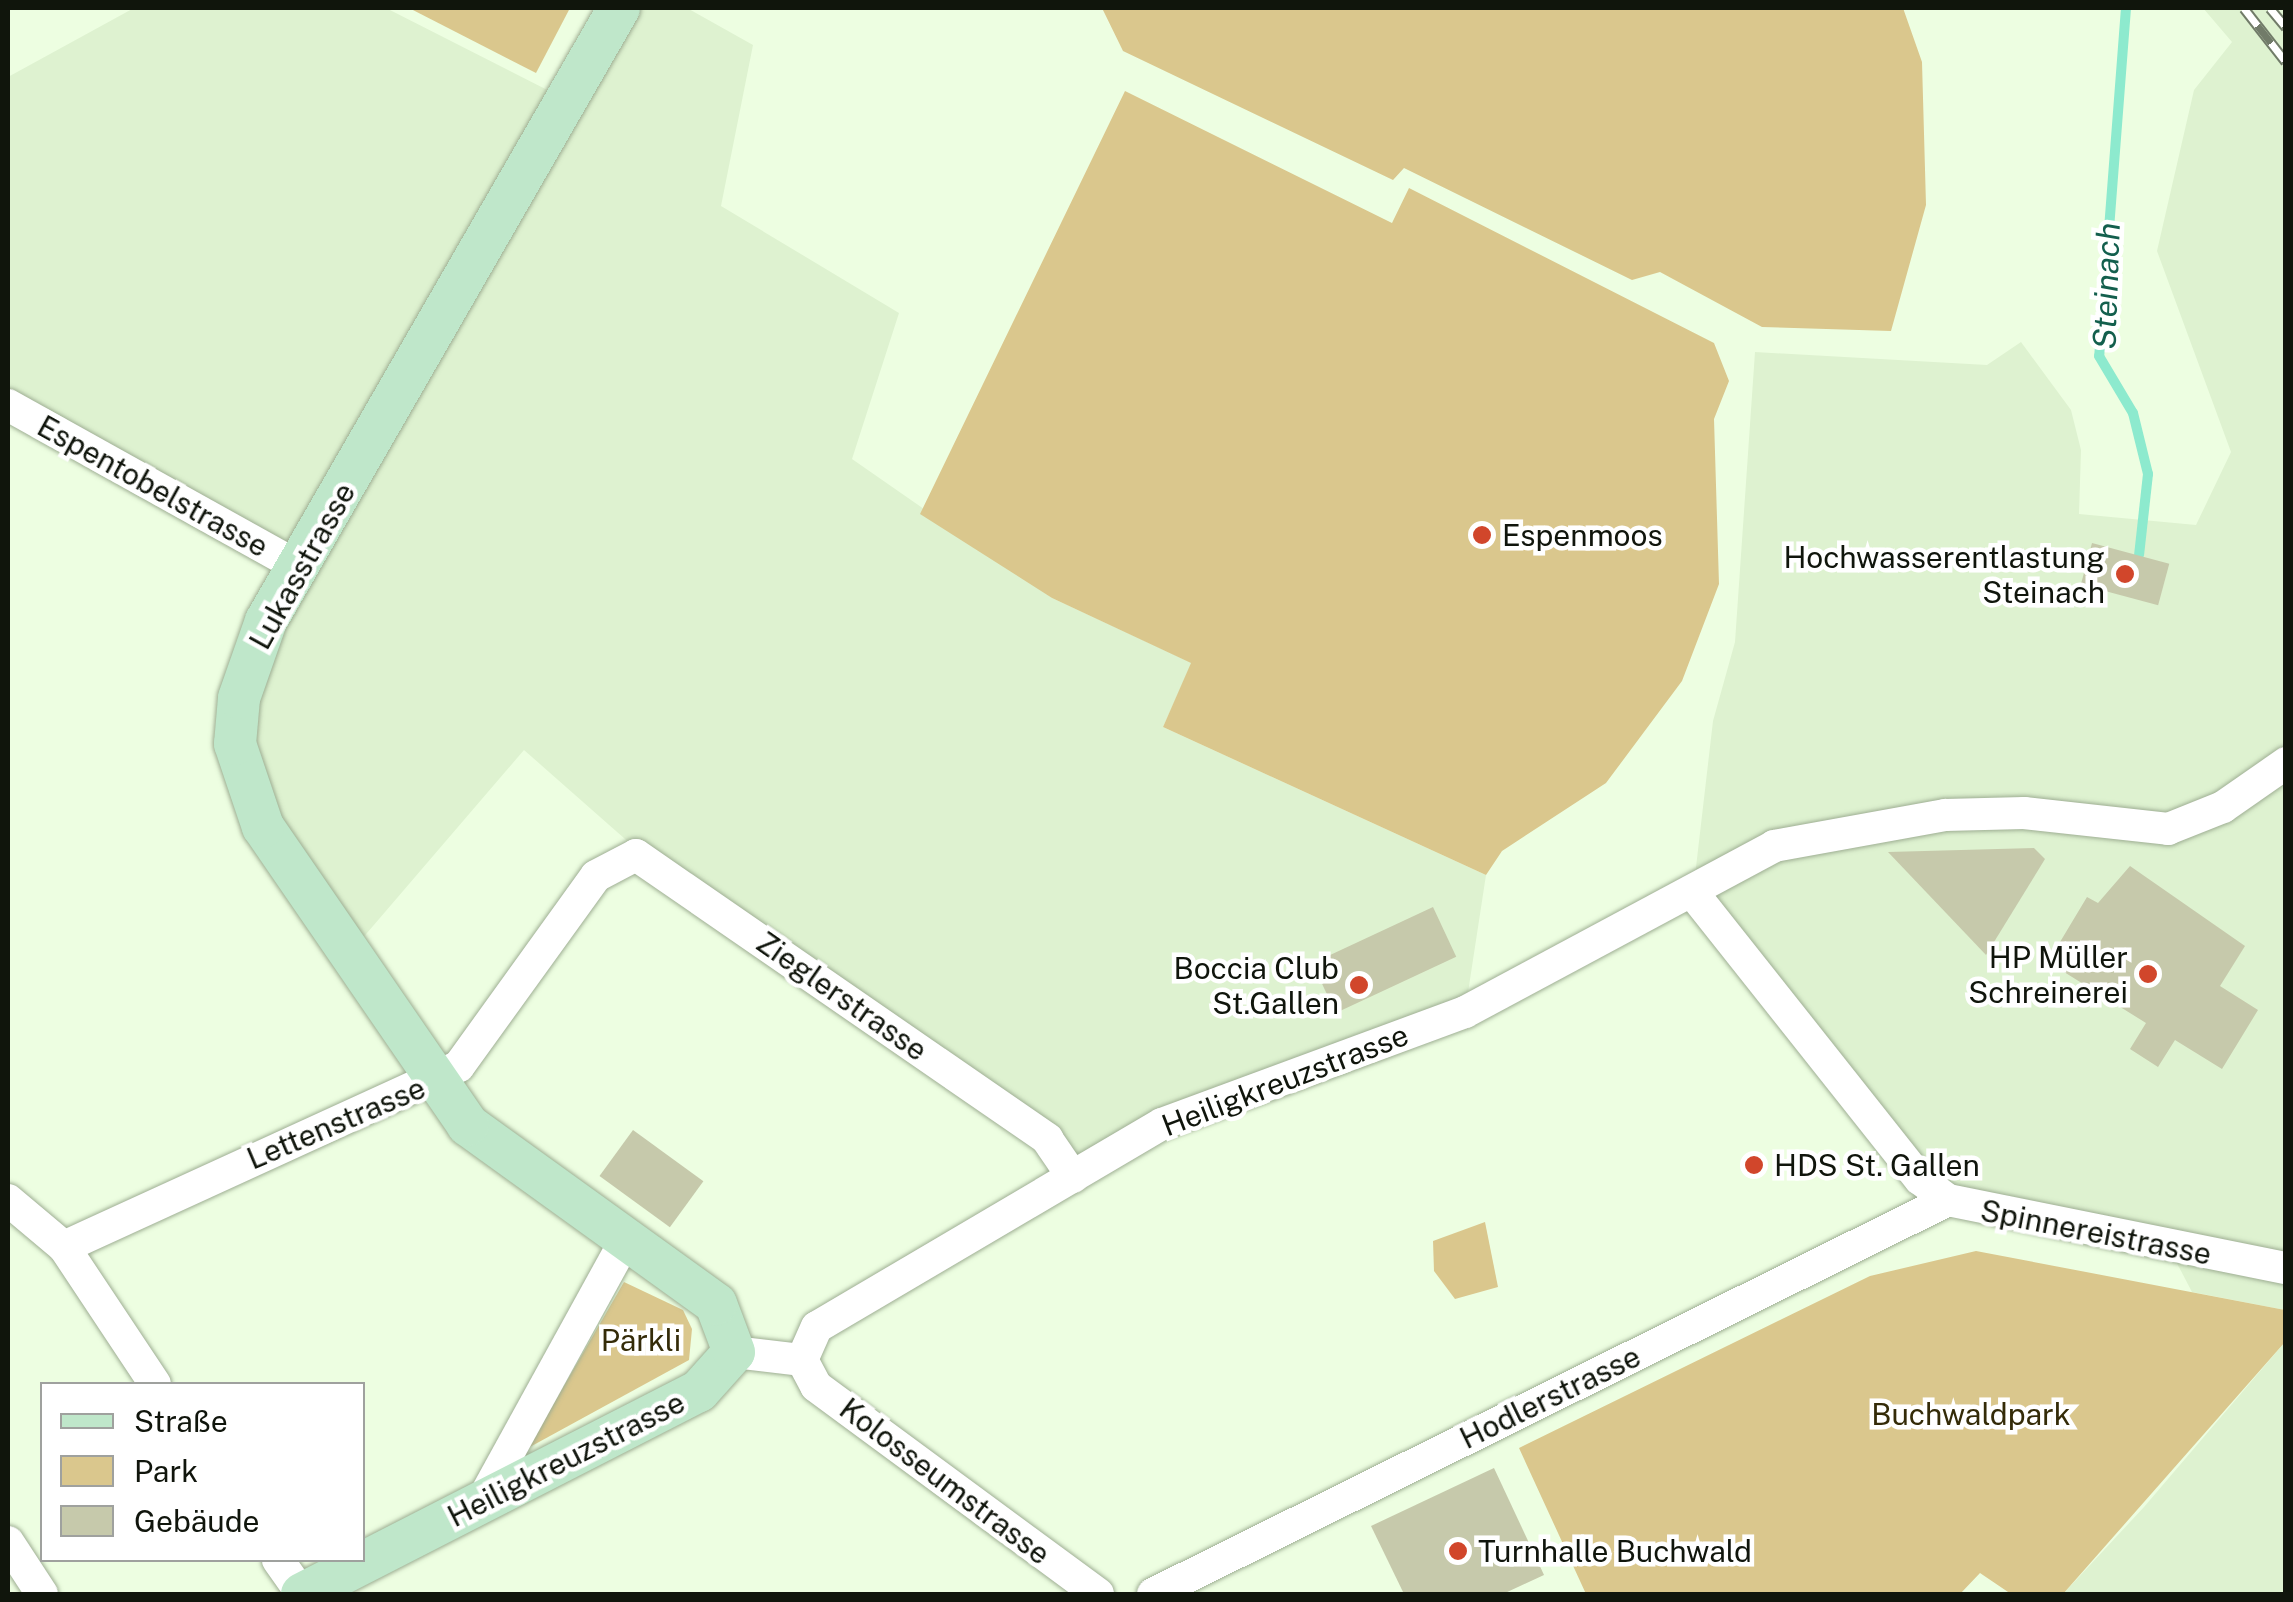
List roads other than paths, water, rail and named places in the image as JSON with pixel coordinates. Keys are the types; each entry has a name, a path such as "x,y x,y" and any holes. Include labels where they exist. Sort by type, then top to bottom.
{"main road":[{"name":"Lukasstrasse","path":"619,8 266,621 239,698 244,780 264,827 436,1080 500,1155 716,1304 734,1352"},
{"name":"Heiligkreuzstrasse","path":"320,1591 482,1501 699,1391 734,1352"}],"street":[{"name":"Espentobelstrasse","path":"8,406 299,567"},
{"name":"Heiligkreuzstrasse","path":"802,1360 817,1327 1193,1109 1465,1012 1808,835 1945,816 2024,812 2168,829 2222,807 2286,763"},
{"name":"Zieglerstrasse","path":"596,876 625,857 650,861 1047,1139 1072,1176"},
{"name":"Lettenstrasse","path":"64,1247 436,1080 472,1056 596,876"},
{"name":"Spinnereistrasse","path":"1693,893 1920,1179 1948,1200 2286,1268"},
{"name":"Hodlerstrasse","path":"1153,1594 1948,1200"},
{"path":"8,1201 64,1247 154,1382"},
{"path":"482,1501 624,1243"},
{"path":"734,1352 802,1360"},
{"name":"Kolosseumstrasse","path":"802,1360 816,1386 1098,1594"},
{"path":"8,1542 42,1594"},
{"path":"281,1562 320,1591"}],"waterway":[{"name":"Steinach","path":"2126,8 2099,356 2133,413 2148,474 2139,555"}],"railway":[{"path":"2244,8 2286,62"},
{"path":"2270,8 2286,27"}],"place":[{"name":"Espenmoos","path":"1482,535"},
{"name":"Hochwasserentlastung Steinach","path":"2125,574"},
{"name":"HP Müller Schreinerei","path":"2148,974"},
{"name":"Boccia Club St.Gallen","path":"1359,985"},
{"name":"HDS St. Gallen","path":"1754,1165"},
{"name":"Turnhalle Buchwald","path":"1458,1551"}],"park label":[{"name":"Pärkli","path":"641,1340"},
{"name":"Buchwaldpark","path":"1971,1414"}]}
